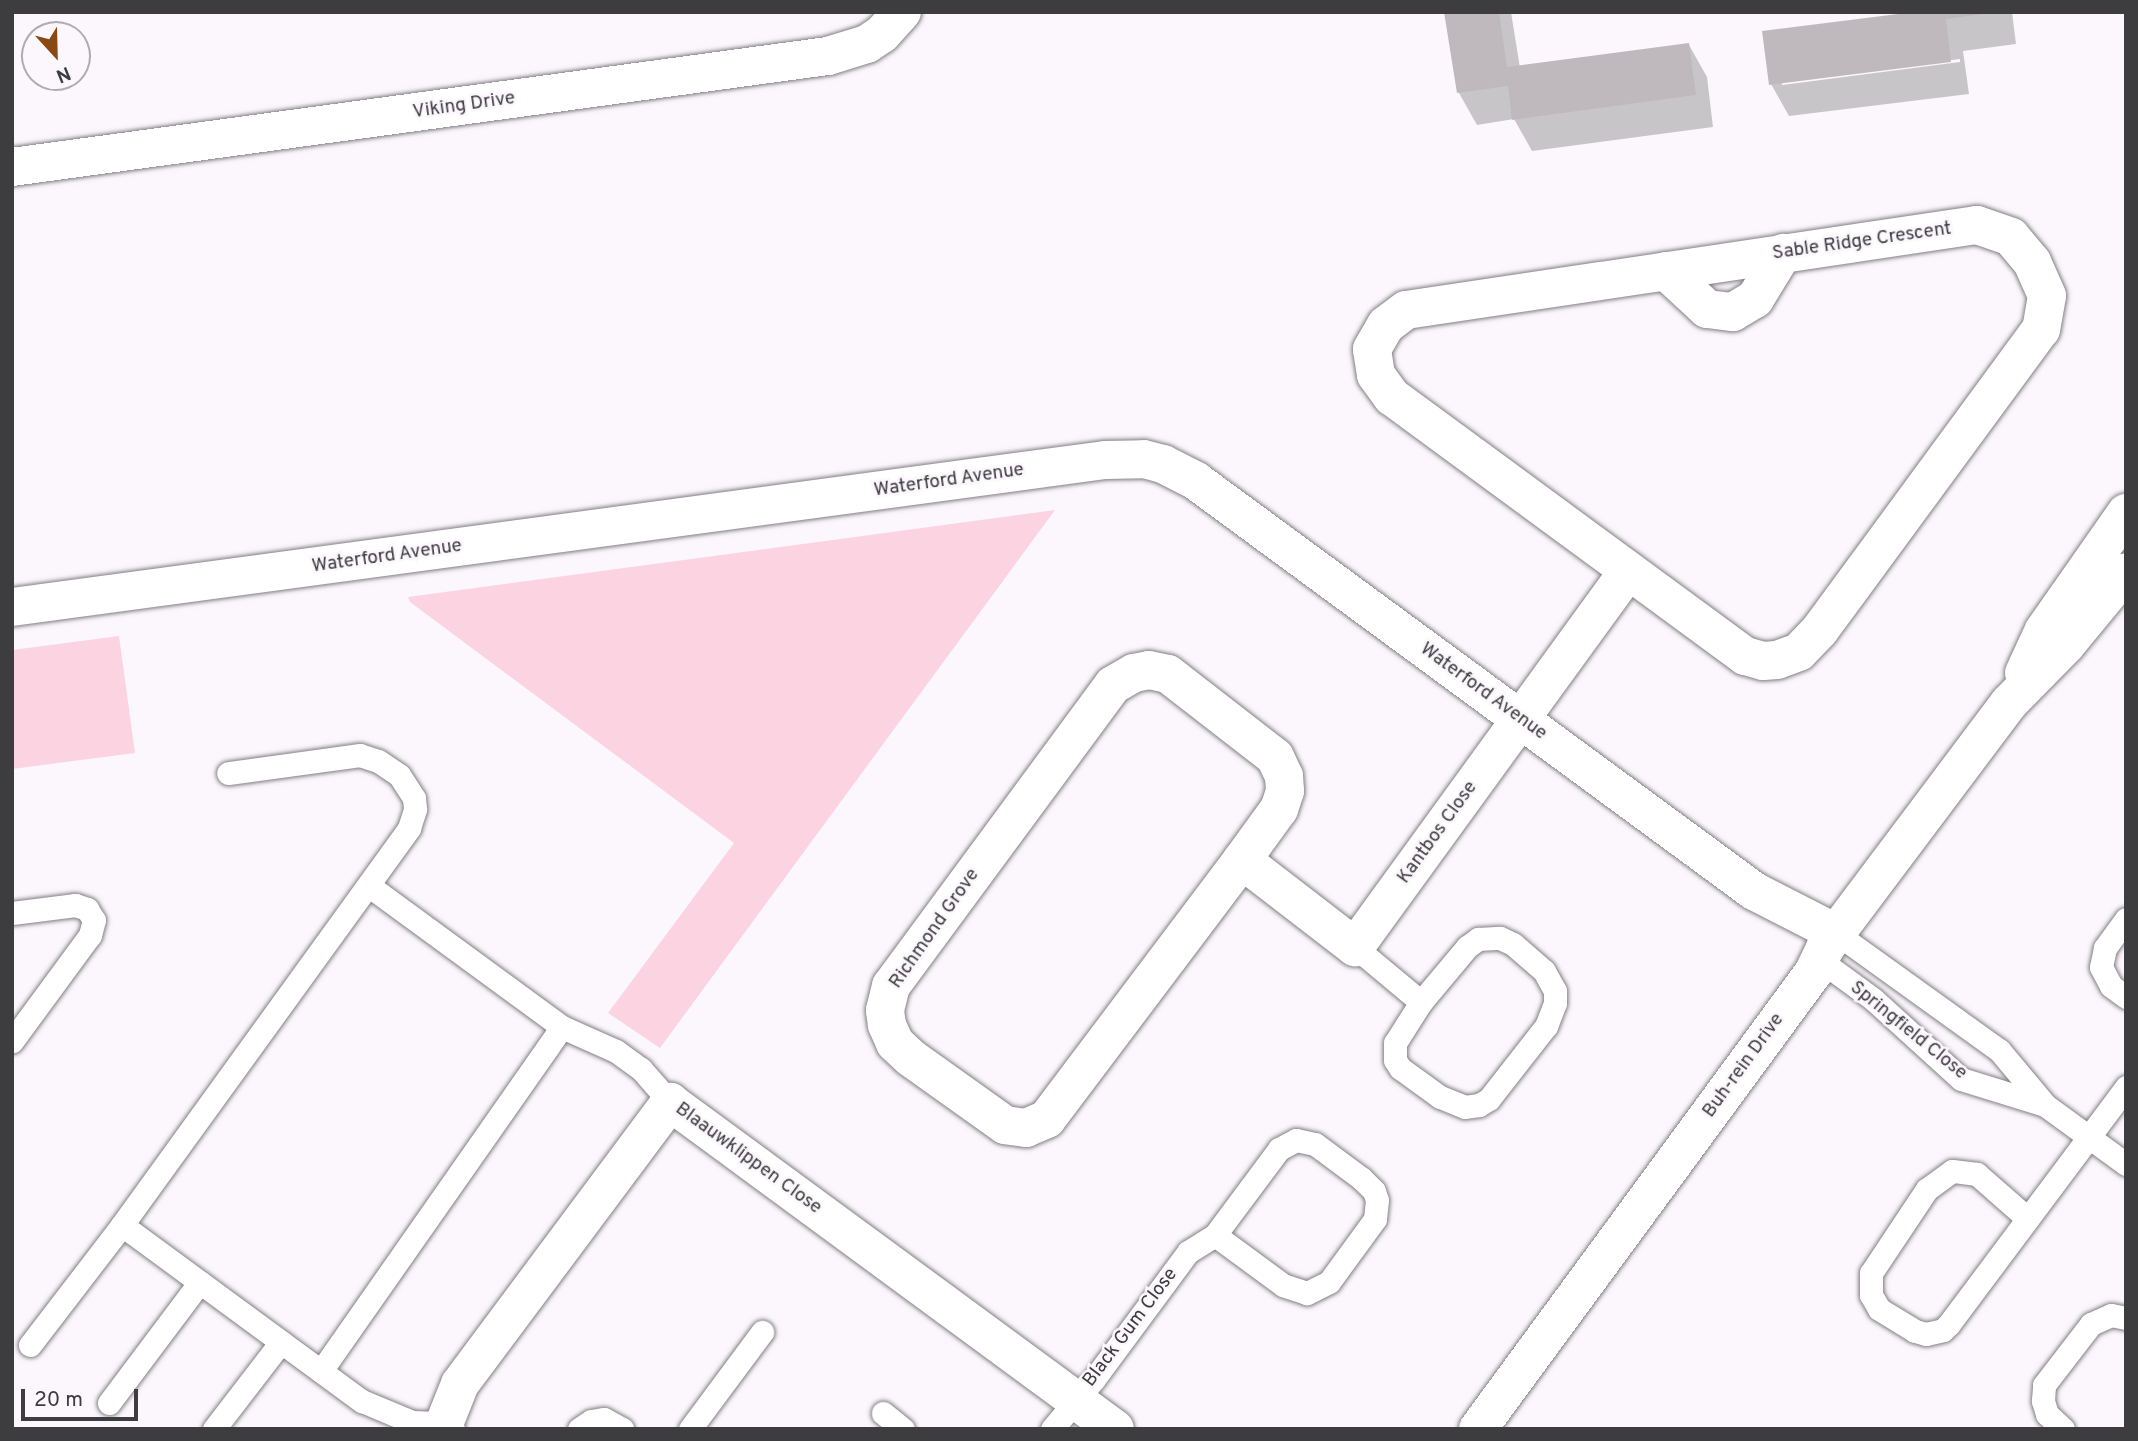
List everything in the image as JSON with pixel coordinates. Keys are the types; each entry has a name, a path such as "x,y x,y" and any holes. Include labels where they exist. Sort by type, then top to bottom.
{"street":[{"name":"Viking Drive","path":"12,167 828,56 867,44 882,34 902,12"},
{"name":"Sable Ridge Crescent","path":"1977,225 2011,237 2032,262 2048,296 2041,329 1820,630 1799,652 1777,660 1763,661 1745,656 1392,397 1376,374 1372,349 1386,325 1406,310 1665,271 1977,225"},
{"path":"1665,271 1707,309 1733,312 1755,299 1783,253"},
{"name":"Waterford Avenue","path":"12,607 1092,462 1144,459 1163,464 1196,481 1826,946"},
{"name":"Buh-rein Drive","path":"2009,703 2044,630 2126,513"},
{"path":"1520,719 1628,571"},
{"name":"Buh-rein Drive","path":"1478,1429 1813,973 1826,946 2009,703 2066,645 2126,572"},
{"name":"Richmond Grove","path":"1149,670 1168,674 1275,757 1284,776 1285,791 1279,809 1242,860 1047,1119 1026,1128 1005,1125 911,1058 895,1043 887,1026 885,1010 891,986 1113,685 1134,673 1149,670"},
{"name":"Kantbos Close","path":"1355,947 1520,719"},
{"path":"1242,860 1355,947"},
{"name":"Blaauwklippen Close","path":"447,1427 460,1384 670,1102 1064,1414 1115,1429"}],"lane":[{"path":"30,1345 122,1226 409,828 415,809 414,798 400,775 378,761 360,755 228,773"},
{"path":"368,885 562,1027 616,1051 641,1069 670,1102"},
{"path":"12,913 75,905 87,909 94,920 90,935 12,1041"},
{"path":"2126,919 2101,957 2105,977 2126,997"},
{"path":"1489,938 1513,944 1544,971 1555,991 1552,1014 1546,1026 1489,1099 1465,1107 1440,1097 1400,1068 1395,1060 1395,1043 1421,1002 1466,947 1478,939 1489,938"},
{"name":"Springfield Close","path":"1826,946 1999,1050 2045,1105 2126,1164"},
{"name":"Springfield Close","path":"1826,946 1873,999 1961,1079 2045,1105"},
{"path":"1355,947 1421,1002"},
{"path":"321,1371 562,1027"},
{"path":"2027,1218 1978,1174 1952,1171 1927,1189 1871,1273 1871,1295 1879,1309 1915,1331 1926,1334 1942,1331 2126,1087"},
{"name":"Black Gum Close","path":"1064,1414 1188,1252 1215,1235 1279,1149 1296,1140 1315,1144 1362,1178 1374,1191 1377,1200 1375,1219 1329,1282 1307,1293 1283,1285 1215,1235"},
{"path":"122,1226 362,1401 412,1422 447,1427"},
{"path":"109,1403 200,1282"},
{"path":"2063,1429 2047,1414 2043,1401 2044,1385 2091,1324 2111,1315 2126,1318"},
{"path":"690,1429 762,1332"},
{"path":"214,1429 281,1342"},
{"path":"883,1413 904,1429"},
{"path":"579,1429 591,1421 604,1419 622,1429"}],"shaded area":[{"path":"1055,510 660,1048 608,1013 734,843 410,602 408,597"},
{"path":"119,636 135,753 12,769 12,650"}],"building":[{"path":"1444,12 1499,12 1507,67 1689,43 1696,95 1512,120 1508,86 1457,93"},
{"path":"1914,12 1983,14 1946,19 1951,62 1769,85 1762,31"}]}
